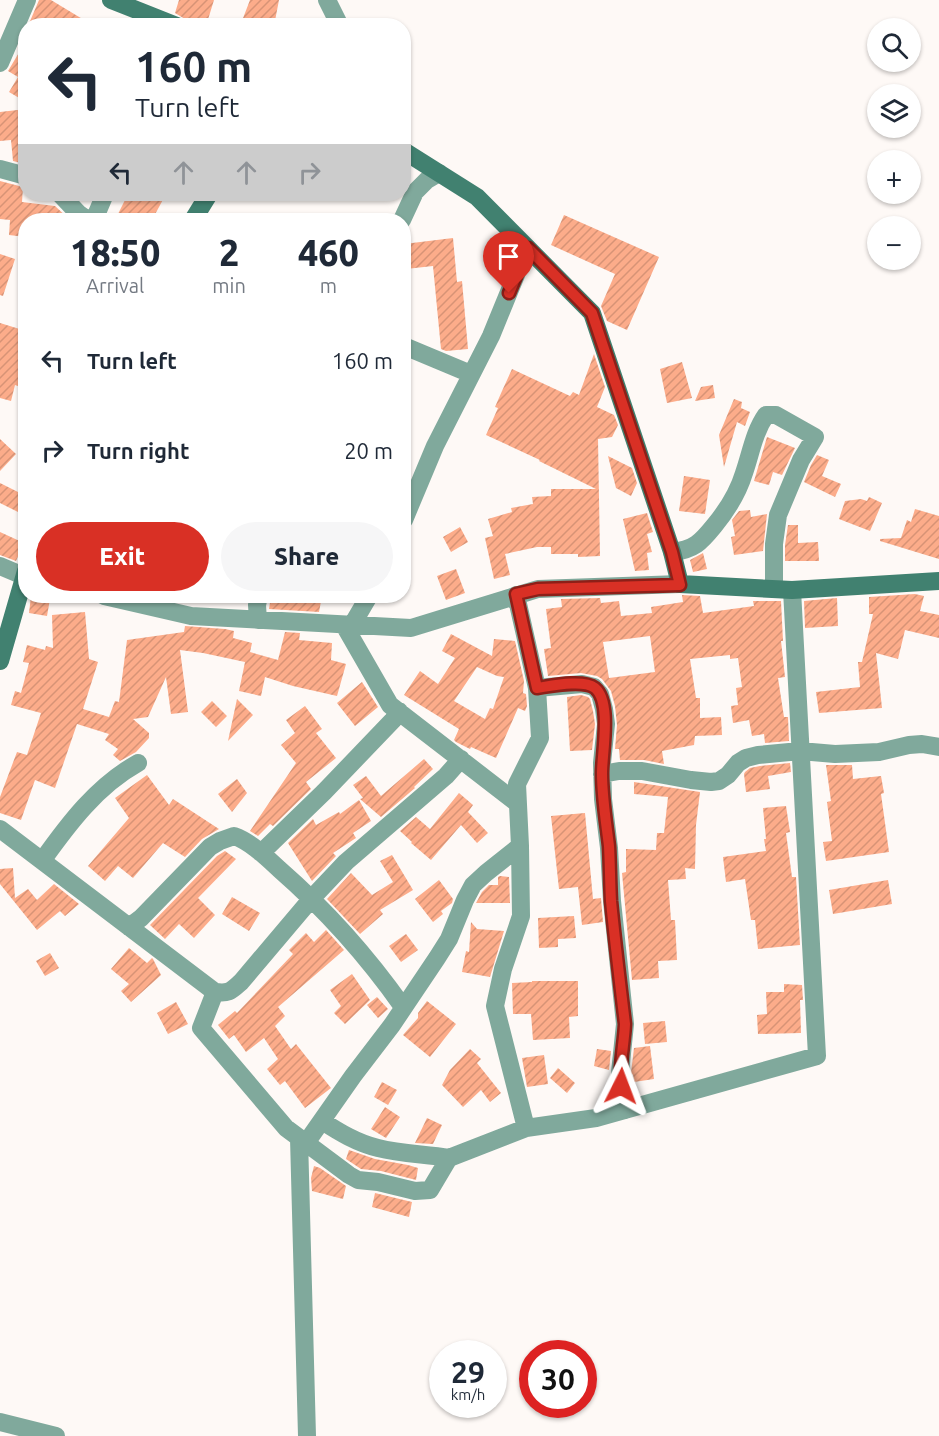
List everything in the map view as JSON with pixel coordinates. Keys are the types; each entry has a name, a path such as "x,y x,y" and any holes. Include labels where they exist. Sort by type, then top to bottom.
{"street":[{"path":"19,18 27,0"},
{"path":"111,0 156,18"},
{"path":"327,0 336,18"},
{"path":"0,63 18,21"},
{"path":"411,155 477,197 592,313 672,552 680,585"},
{"path":"0,169 18,174"},
{"path":"411,201 415,192 427,180 439,173"},
{"path":"67,201 78,213"},
{"path":"411,503 435,446 481,358 528,248"},
{"path":"411,349 471,374"},
{"path":"322,1121 375,1148 449,1158 526,1128 596,1118 817,1056 800,751 783,589 774,544 780,506 801,460 815,437 776,415 766,416 755,437 744,474 728,510 696,546 685,551 672,552"},
{"path":"0,566 18,572"},
{"path":"134,603 191,616 411,628 538,589 680,585 783,589 939,581"},
{"path":"516,594 537,688 540,738 517,784 521,916 503,969 495,1006 526,1128"},
{"path":"0,661 18,598"},
{"path":"257,603 258,620"},
{"path":"348,625 364,603"},
{"path":"348,625 390,705 517,803"},
{"path":"537,688 582,684 594,687 600,694 604,709 606,724 602,774 603,799 625,1024 620,1073 621,1099 625,1110"},
{"path":"261,853 340,776 399,711"},
{"path":"602,774 642,771 691,780 719,781 728,775 738,763 758,755 800,751 835,754 879,752 922,744 939,747"},
{"path":"0,829 215,992 231,992 346,862 446,776 461,759"},
{"path":"42,861 64,829 86,804 113,780 138,763"},
{"path":"129,927 141,918 210,847 234,836 261,853 312,898 347,935 403,1007"},
{"path":"307,1436 302,1140 322,1121 411,997 449,939 473,885 520,846"},
{"path":"215,992 201,1028 286,1128 358,1180 378,1182 415,1191 430,1190 449,1158"},
{"path":"0,1422 56,1436"}],"building":[{"path":"39,0 51,0 81,18 31,18"},
{"path":"179,0 214,0 208,18 183,18 175,13"},
{"path":"250,0 279,0 276,18 243,18"},
{"path":"18,54 18,77 8,71"},
{"path":"18,77 18,97 9,92"},
{"path":"18,110 18,162 13,161 11,140 0,141 0,112"},
{"path":"0,181 18,186 18,201 55,206 62,213 18,213 18,236 9,235 10,220 0,219"},
{"path":"124,201 162,201 156,213 118,213"},
{"path":"564,215 659,257 627,330 607,321 601,306 615,274 551,245"},
{"path":"453,238 457,282 462,281 468,349 446,351 441,349 433,266 411,268 411,243"},
{"path":"0,254 15,259 3,296 0,295"},
{"path":"0,323 18,329 18,386 15,385 11,401 0,398"},
{"path":"594,354 605,387 597,407 614,415 618,425 612,437 598,439 600,556 578,557 578,554 551,554 551,547 537,547 505,554 510,575 494,579 485,538 493,536 488,519 512,512 511,508 533,504 532,497 551,496 551,489 596,489 486,435 498,408 495,407 502,391 512,369 570,396 573,392 579,395"},
{"path":"682,362 692,398 667,403 660,369"},
{"path":"713,385 715,398 695,401 701,387"},
{"path":"734,399 742,402 741,408 750,412 745,426 737,422 724,467 719,435"},
{"path":"767,437 795,448 782,475 773,472 769,485 754,481"},
{"path":"0,439 16,454 0,471"},
{"path":"817,455 829,460 822,476 841,484 835,497 804,482"},
{"path":"608,456 632,468 637,483 631,496 616,488"},
{"path":"684,476 710,480 705,514 679,511"},
{"path":"0,483 18,492 18,512 0,503"},
{"path":"869,497 882,503 870,531 839,519 845,501 861,499 867,501"},
{"path":"915,509 939,516 939,559 880,541 880,539 901,538 907,520 911,522"},
{"path":"750,510 751,517 767,514 763,551 734,555 731,537 735,536 732,520 739,511"},
{"path":"647,513 653,532 647,534 652,552 647,553 649,570 635,571 623,519"},
{"path":"788,525 798,525 798,543 818,542 819,561 785,561"},
{"path":"460,527 468,542 451,552 443,537"},
{"path":"0,532 18,540 16,561 0,555"},
{"path":"703,553 707,569 693,572 690,560"},
{"path":"456,569 465,593 446,600 437,576"},
{"path":"915,594 924,596 920,611 939,615 939,638 905,630 898,659 876,653 882,708 819,713 816,692 860,687 858,662 862,662 873,614 869,614 869,597"},
{"path":"682,595 700,596 703,613 754,606 753,601 781,601 783,641 781,641 785,677 778,678 784,717 788,717 789,741 765,743 764,734 752,736 749,720 733,723 731,706 738,705 736,688 742,687 738,658 730,659 730,655 690,659 696,698 700,698 700,718 721,717 722,735 695,736 694,745 662,751 664,764 644,760 620,760 619,749 615,749 617,725 615,706 611,691 602,679 581,673 548,676 544,649 551,648 546,609 562,607 561,599 600,598 601,603 619,601 621,616 652,613 651,607 683,602","holes":["650,636 655,672 609,678 603,642"]},
{"path":"837,598 838,626 805,628 804,601"},
{"path":"30,603 49,603 47,616 29,613"},
{"path":"270,603 321,603 319,612 269,609"},
{"path":"85,612 89,659 98,662 83,709 109,717 115,701 119,702 127,640 184,632 185,626 234,631 233,638 252,643 250,652 278,660 285,632 300,633 299,640 332,643 331,660 346,664 337,696 265,677 261,696 239,691 245,662 180,650 188,712 171,714 166,677 148,717 133,719 149,733 149,738 136,752 120,761 113,755 118,749 105,740 109,734 77,724 55,788 35,780 21,820 0,813 0,797 17,752 27,755 41,713 11,705 15,691 21,693 29,663 23,662 27,645 45,650 46,646 53,648 52,615"},
{"path":"451,634 492,656 494,639 515,641 527,706 525,711 518,708 496,758 456,742 454,740 459,729 404,695 420,671 438,684 455,658 442,651","holes":["477,667 504,677 493,709 490,708 485,719 454,701"]},
{"path":"362,682 378,707 355,726 337,703"},
{"path":"581,695 590,699 593,711 595,724 592,750 570,751 567,697"},
{"path":"237,699 253,715 228,741"},
{"path":"212,701 227,716 216,727 201,712"},
{"path":"305,706 322,729 316,733 336,758 306,782 311,789 273,826 270,824 258,836 250,831 296,763 281,745 295,733 286,720"},
{"path":"424,759 433,769 381,817 360,799 363,798 353,785 366,776 381,796"},
{"path":"790,763 791,772 768,776 770,789 746,792 744,774 750,768"},
{"path":"826,765 852,765 853,779 881,776 884,793 881,794 889,852 826,861 823,842 832,841 827,802 831,801"},
{"path":"147,775 169,805 173,799 219,829 202,839 185,857 163,843 133,878 118,866 105,881 88,866 129,818 115,798"},
{"path":"237,779 247,793 232,812 218,794"},
{"path":"634,782 700,792 696,825 695,869 685,868 686,879 668,880 671,920 675,920 677,960 658,961 659,978 632,980 622,873 626,872 626,849 656,850 657,833 664,833 668,797 634,794"},
{"path":"459,793 473,805 468,812 488,833 477,843 461,825 431,860 400,831 416,817 430,829"},
{"path":"359,800 371,821 353,833 356,838 333,853 336,856 312,881 288,843 313,819 316,825 339,812 340,814"},
{"path":"786,806 790,832 786,833 792,877 796,877 800,945 758,949 755,920 751,920 745,879 726,882 723,857 766,851 763,808"},
{"path":"585,813 593,899 601,898 603,922 582,925 578,887 559,889 551,816"},
{"path":"225,851 236,859 198,898 215,915 194,938 179,924 165,939 150,925 217,856"},
{"path":"392,855 413,890 380,910 383,914 360,934 327,899 351,873 372,895 393,882 380,861"},
{"path":"13,868 15,898 28,889 37,900 54,884 79,904 65,916 60,911 37,930 0,884 0,869"},
{"path":"500,876 509,877 510,903 476,903 489,885 498,885"},
{"path":"439,880 453,899 452,903 441,911 443,914 433,922 415,899"},
{"path":"888,880 892,904 833,914 829,890"},
{"path":"232,897 260,913 249,931 222,914"},
{"path":"574,916 576,938 558,939 558,947 539,948 538,918"},
{"path":"471,922 477,929 504,931 490,977 462,972 466,951 469,952"},
{"path":"326,930 344,950 278,1007 285,1016 275,1026 291,1049 296,1044 331,1088 305,1108 285,1081 280,1085 267,1069 278,1059 264,1038 246,1052 234,1035 229,1039 218,1025 235,1011 237,1013 293,954 289,950 306,933 314,942"},
{"path":"406,934 418,950 401,962 389,946"},
{"path":"129,948 147,963 152,958 161,975 131,1002 121,991 129,984 111,969"},
{"path":"50,953 59,968 45,976 36,961"},
{"path":"352,974 370,1000 345,1024 334,1013 341,1006 330,990"},
{"path":"578,981 578,1016 569,1017 570,1038 533,1040 531,1014 513,1014 512,983"},
{"path":"784,984 802,985 801,1033 758,1034 757,1015 767,1014 766,992 784,992"},
{"path":"377,997 388,1009 378,1018 367,1005"},
{"path":"427,1001 456,1024 430,1057 403,1035 418,1018 418,1013"},
{"path":"176,1002 188,1024 168,1034 157,1013"},
{"path":"665,1021 667,1042 645,1044 643,1023"},
{"path":"650,1046 654,1079 634,1082 631,1073 634,1048"},
{"path":"470,1049 481,1059 477,1063 501,1093 490,1102 481,1090 463,1107 442,1085 450,1070"},
{"path":"597,1049 611,1051 609,1070 594,1066"},
{"path":"544,1055 548,1084 527,1087 522,1058"},
{"path":"558,1068 575,1083 567,1093 550,1078"},
{"path":"382,1082 397,1090 388,1105 374,1097"},
{"path":"385,1107 400,1117 386,1138 371,1129"},
{"path":"427,1118 442,1125 433,1144 415,1143"},
{"path":"349,1150 375,1159 418,1168 416,1180 381,1171 361,1169 346,1159"},
{"path":"314,1166 346,1186 343,1199 312,1191 311,1178"},
{"path":"375,1193 412,1202 409,1217 372,1207"}],"route":[{"path":"509,293 528,248 592,313 672,552 680,585 538,589 516,594 537,688 570,684 594,687 600,694 604,709 606,724 602,763 603,799 625,1024 620,1073 621,1086"}]}
